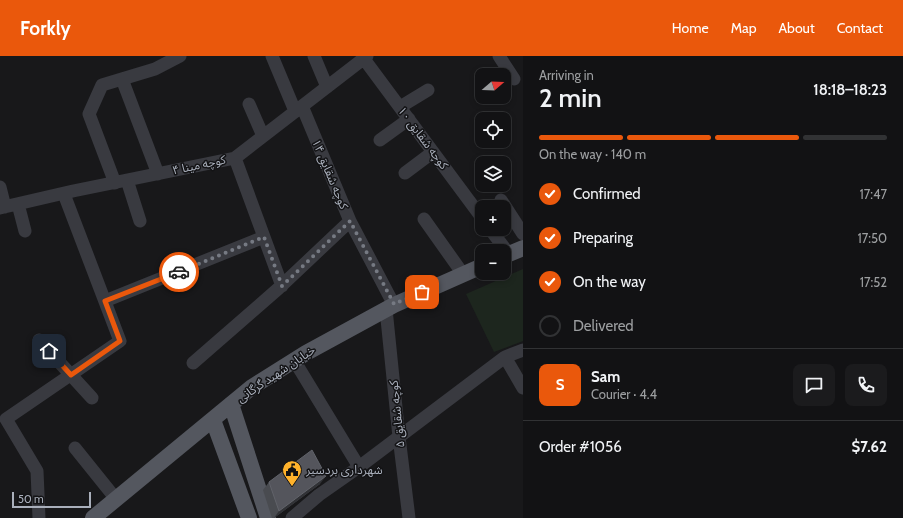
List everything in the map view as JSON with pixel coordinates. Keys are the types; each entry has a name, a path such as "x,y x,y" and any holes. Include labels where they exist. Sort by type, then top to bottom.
{"main road":[{"name":"خیابان شهید گرگانی","path":"93,518 252,387 294,360 390,307 475,269"},
{"path":"231,404 268,518"},
{"path":"212,420 249,518"}],"street":[{"path":"140,221 89,114 102,85 155,69 180,56"},
{"name":"کوچه شقایق ۱۴","path":"272,56 390,307"},
{"path":"314,56 327,87"},
{"path":"499,56 514,78"},
{"name":"کوچه مینا ۴","path":"2,208 121,181 235,158 365,57"},
{"name":"کوچه شقایق ۱۰","path":"365,57 475,209"},
{"path":"122,79 158,174"},
{"path":"400,107 428,90"},
{"path":"249,104 263,136"},
{"path":"380,140 409,119"},
{"path":"405,173 433,152"},
{"path":"235,158 282,286"},
{"path":"0,187 2,208"},
{"path":"39,518 37,471 6,419 120,341 64,194"},
{"path":"18,204 26,231"},
{"path":"511,215 523,234"},
{"path":"424,219 463,274"},
{"path":"194,363 282,286 350,221"},
{"path":"496,236 512,253"},
{"path":"105,301 264,237"},
{"name":"کوچه شقایق ۵","path":"390,307 398,437 409,518"},
{"path":"39,340 92,398"},
{"path":"292,518 319,495 359,467 505,357 523,350"},
{"path":"505,357 523,388"},
{"path":"294,360 359,467"},
{"path":"75,448 116,499"}],"shaded area":[{"path":"523,269 523,341 494,352 466,294 498,280 511,280 511,274"}],"building":[{"name":"شهرداری بردسیر","path":"312,450 326,476 279,511 269,482"}],"way so far":[{"path":"179,272 264,237 282,286 350,221 394,304 422,292"}],"place":[{"name":"شهرداری بردسیر","path":"292,487"}],"route":[{"path":"49,351 71,375 120,341 105,301 179,272"}]}
